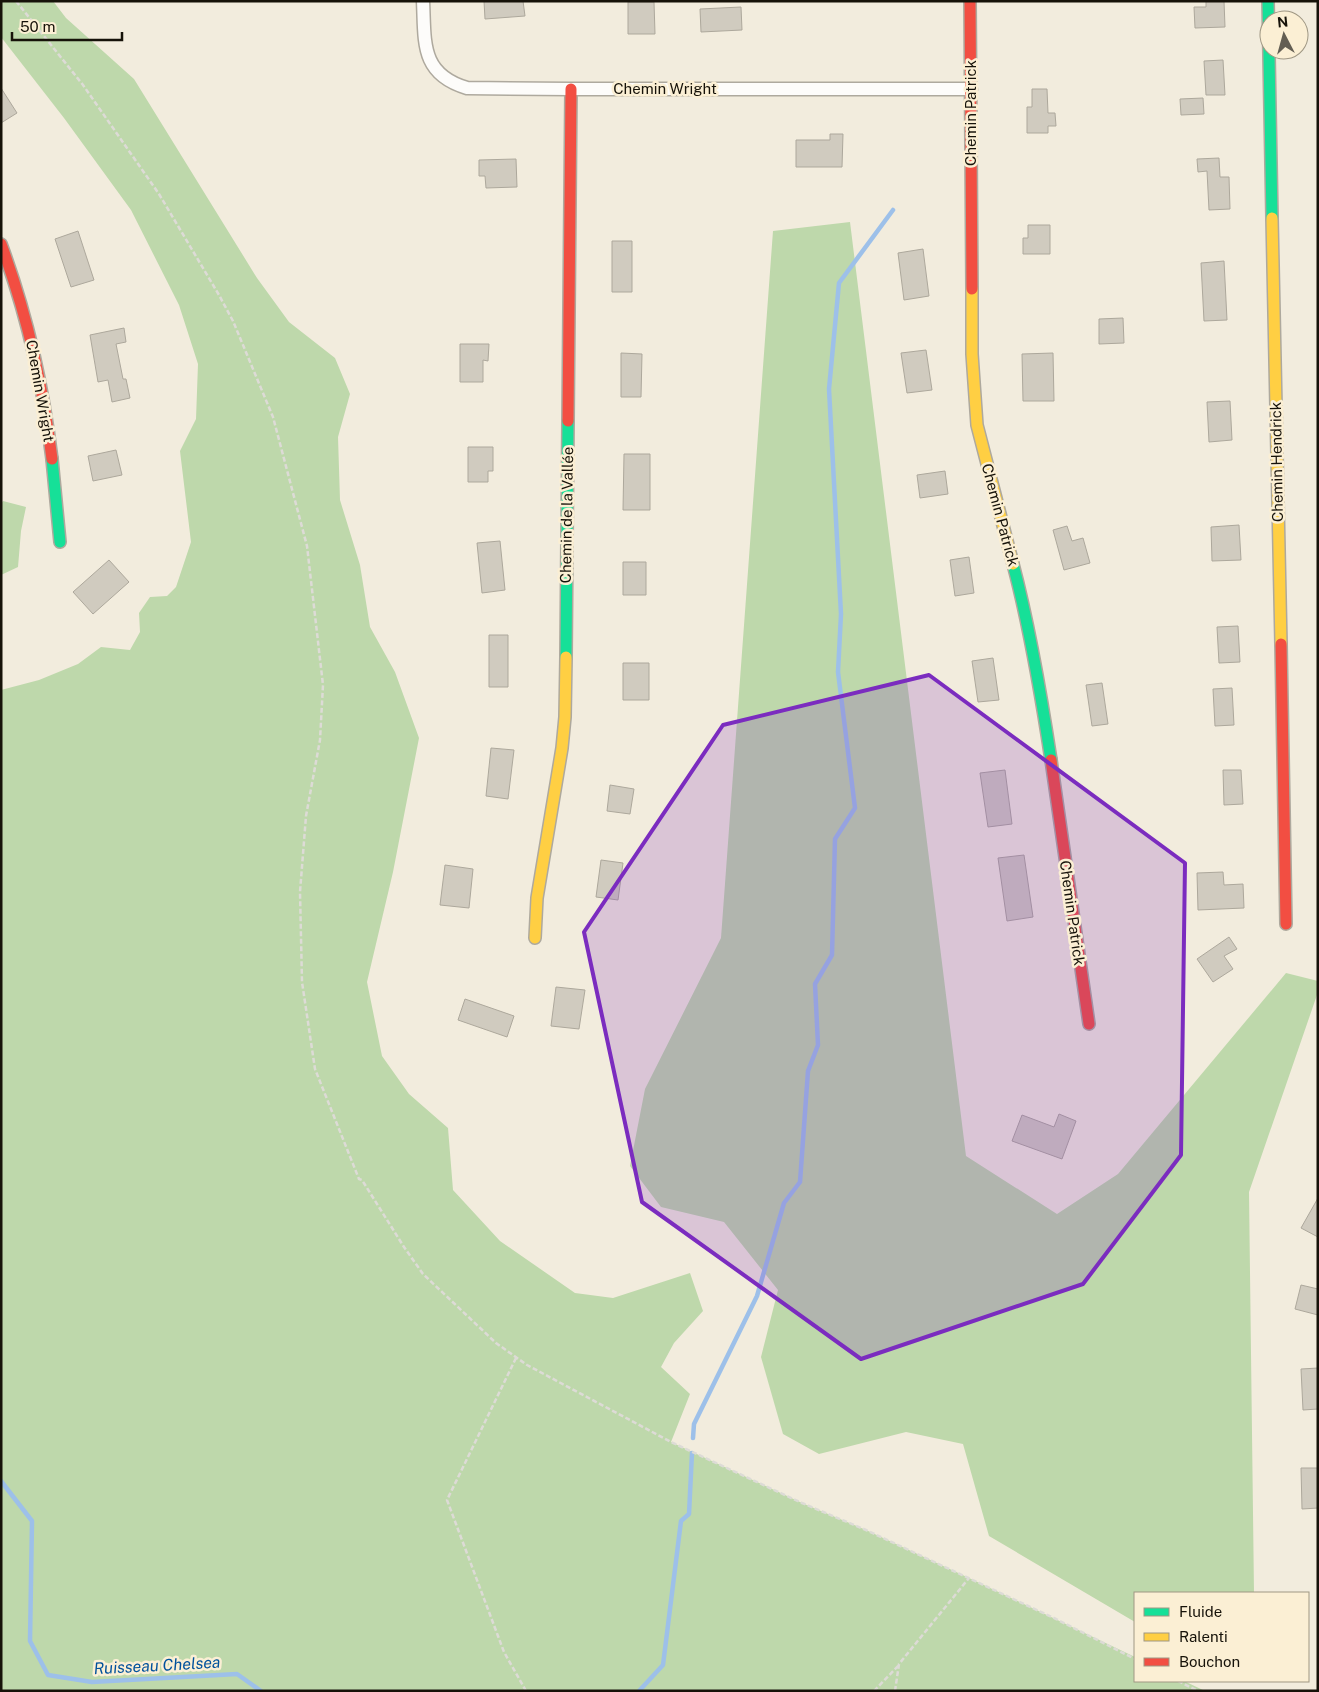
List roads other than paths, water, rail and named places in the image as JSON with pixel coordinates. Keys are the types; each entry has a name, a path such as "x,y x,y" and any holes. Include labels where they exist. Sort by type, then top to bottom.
{"street":[{"name":"Chemin Wright","path":"424,1 425,39 427,52 432,64 441,75 454,84 467,88 971,89"},
{"name":"Chemin Patrick","path":"970,1 972,354 977,425 1022,597 1039,684 1089,1024"},
{"name":"Chemin Hendrick","path":"1268,1 1286,924"},
{"name":"Chemin de la Vallée","path":"535,938 537,898 562,748 565,717 571,89"},
{"name":"Chemin Wright","path":"1,244 22,305 40,377 60,542"}],"waterway":[{"path":"693,1438 694,1424 757,1296 784,1203 800,1182 808,1071 818,1045 815,984 832,955 835,839 855,808 838,672 841,614 829,389 839,283 893,210"},
{"path":"639,1691 663,1665 681,1521 689,1514 692,1453"},
{"name":"Ruisseau Chelsea","path":"1,1481 32,1521 30,1641 48,1675 92,1682 237,1674 261,1691"}]}
